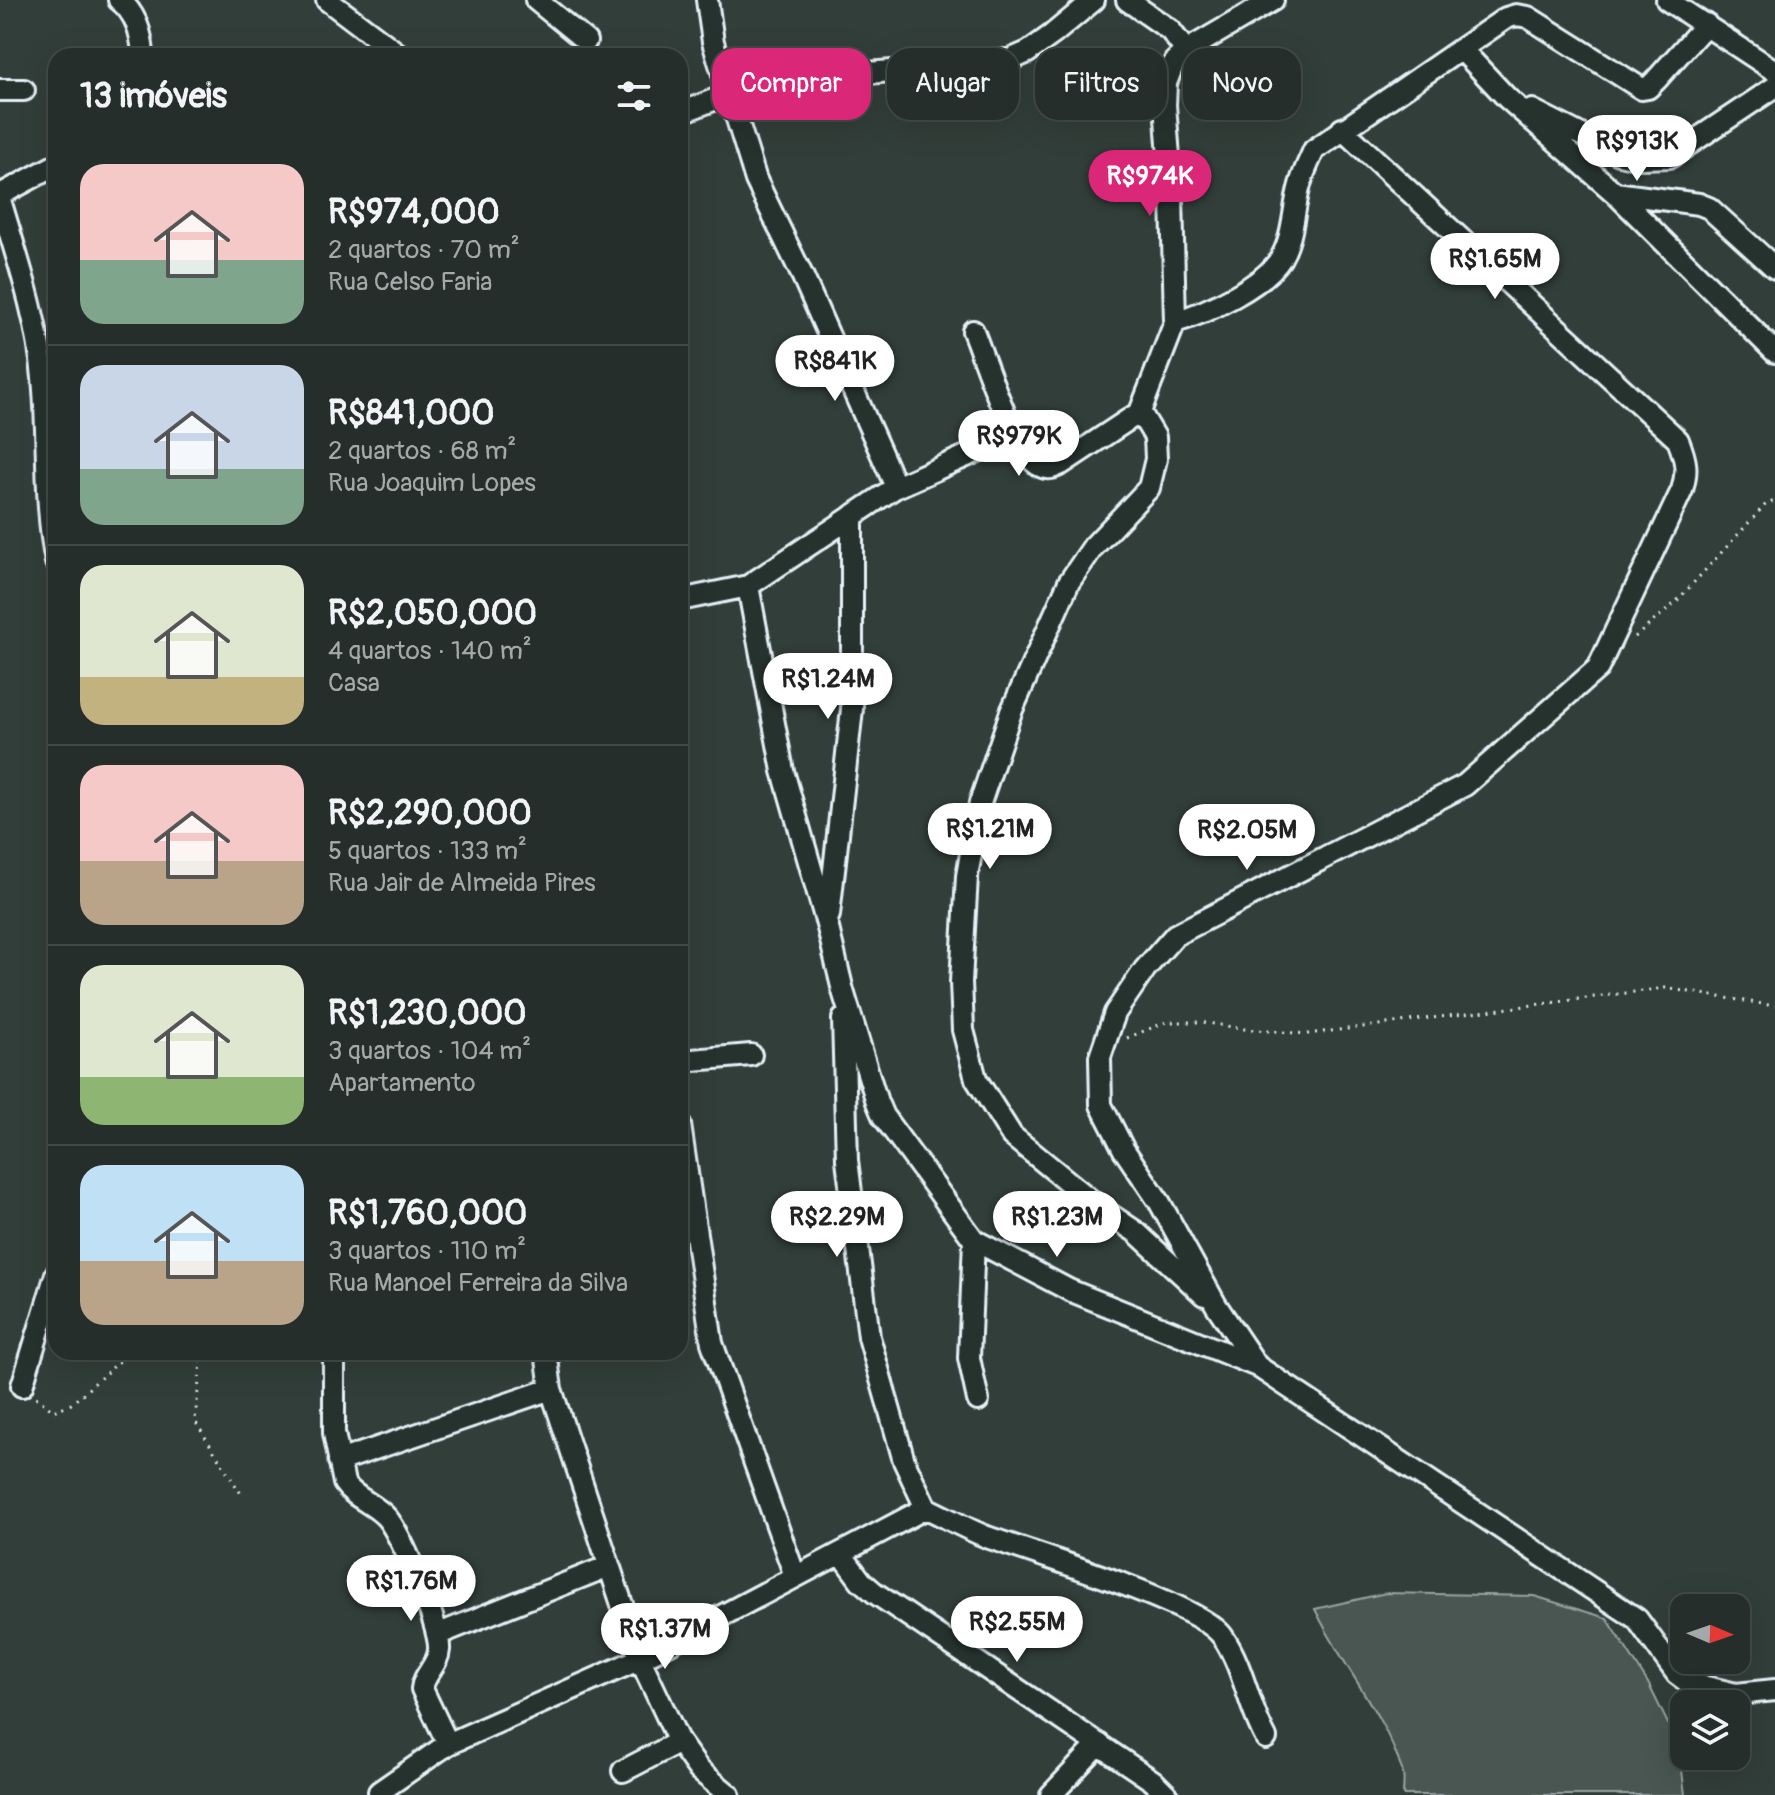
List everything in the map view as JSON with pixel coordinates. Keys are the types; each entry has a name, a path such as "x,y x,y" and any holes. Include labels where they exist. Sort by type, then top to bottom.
{"street":[{"path":"119,0 127,6 137,26 142,48"},
{"path":"327,0 390,48"},
{"path":"536,0 586,41"},
{"path":"707,0 715,48"},
{"path":"871,73 1012,59 1040,43 1094,0"},
{"path":"1127,0 1170,30 1184,48"},
{"path":"1191,48 1273,0"},
{"path":"1667,0 1775,71"},
{"path":"1175,322 1215,307 1266,274 1281,258 1291,232 1300,183 1314,150 1506,18 1516,15 1528,17 1642,89 1648,88 1656,80 1706,24"},
{"path":"1462,50 1507,98 1615,193 1775,352"},
{"path":"973,331 1014,435 1034,462 1050,469 1063,463 1140,412 1175,322 1172,196 1165,105 1166,83 1171,70 1183,55"},
{"path":"1507,98 1619,154 1638,158 1670,157 1775,87"},
{"path":"0,90 24,90"},
{"path":"688,110 712,101"},
{"path":"737,120 756,180 814,301 896,487"},
{"path":"1257,1366 1216,1305 1160,1203 1124,1150 1101,1105 1100,1057 1115,1013 1145,969 1175,935 1465,785 1598,668 1682,490 1687,463 1678,440 1342,129"},
{"path":"48,170 0,198 28,293 43,376 48,464"},
{"path":"1615,193 1709,208 1775,268"},
{"path":"1140,412 1155,437 1156,459 1149,488 1093,547 1069,582 1011,712 980,803 967,876 961,982 963,1030 976,1079 1012,1136 1099,1207 1136,1232 1216,1305"},
{"path":"688,598 748,586 896,487 1014,435"},
{"path":"828,928 852,709 852,516"},
{"path":"748,586 783,771 843,991 883,1116 974,1240 1069,1290 1257,1366 1637,1619 1677,1674 1700,1687 1736,1694 1775,1690"},
{"path":"843,991 847,1160 869,1337 904,1461 926,1508 983,1535 1122,1584 1201,1617 1222,1635 1240,1669 1248,1698 1266,1738"},
{"path":"688,1060 751,1055"},
{"path":"688,1180 712,1343 795,1576"},
{"path":"974,1240 969,1358 978,1400"},
{"path":"22,1386 48,1300"},
{"path":"334,1360 334,1433 346,1488 388,1518 407,1555 439,1634 439,1654 422,1689 448,1744"},
{"path":"547,1360 551,1389 640,1659 679,1742 699,1770 729,1795"},
{"path":"339,1461 551,1389"},
{"path":"379,1792 448,1744 640,1659 926,1508"},
{"path":"841,1554 861,1581 875,1593 1153,1781 1167,1795"},
{"path":"439,1634 609,1566"},
{"path":"623,1771 679,1742"},
{"path":"1051,1795 1099,1744"}],"path":[{"path":"1631,640 1675,603 1766,504 1775,501"},
{"path":"1100,1057 1132,1034 1166,1022 1202,1022 1308,1034 1665,988 1775,1006"},
{"path":"22,1386 53,1411 71,1404 121,1360"},
{"path":"201,1360 195,1421 243,1497"}],"shaded area":[{"path":"1386,1593 1534,1596 1607,1618 1648,1683 1670,1728 1670,1770 1682,1770 1685,1795 1403,1795 1403,1773 1394,1749 1315,1609"}]}
